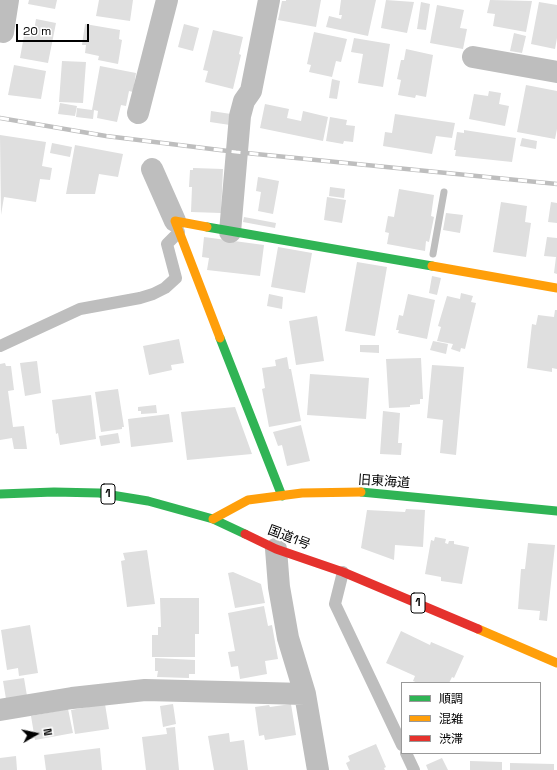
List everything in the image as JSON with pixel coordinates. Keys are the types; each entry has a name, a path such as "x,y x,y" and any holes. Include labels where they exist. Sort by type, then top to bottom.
{"main road":[{"path":"282,496 177,227 230,232 557,288"},
{"name":"国道1号","path":"0,494 54,492 99,493 148,501 214,518 276,549 343,572 557,662"},
{"name":"旧東海道","path":"214,518 248,500 302,493 358,492 557,511"}],"street":[{"path":"0,31 3,32 8,0"},
{"path":"138,113 167,0"},
{"path":"230,232 240,116 244,100 251,91 269,0"},
{"path":"473,57 557,72"},
{"path":"152,169 177,227"},
{"path":"276,549 279,587 288,638 306,694 318,770"},
{"path":"0,710 72,698 145,690 306,694"}],"lane":[{"path":"0,346 80,309 140,298 165,288 176,278 167,244 177,227"},
{"path":"343,572 335,604 401,744"},
{"path":"406,754 414,770"}],"building":[{"path":"29,0 57,0 55,9 28,4"},
{"path":"99,0 133,0 130,21 96,16"},
{"path":"321,0 316,27 278,20 282,1"},
{"path":"341,0 376,0 368,36 326,27 329,16 341,19 342,15 339,15"},
{"path":"386,0 414,2 407,33 381,28"},
{"path":"490,0 532,1 526,32 493,26 495,14 487,13"},
{"path":"421,2 430,4 426,30 417,29"},
{"path":"539,2 557,5 557,38 555,49 531,44"},
{"path":"437,5 464,10 460,28 467,29 463,49 430,43"},
{"path":"36,19 56,23 48,63 20,58 25,30 34,31"},
{"path":"85,24 120,30 119,39 122,40 118,64 98,60 99,56 85,53 86,45 82,45"},
{"path":"184,24 199,28 193,51 178,47"},
{"path":"213,30 243,37 239,54 241,55 233,89 205,82 208,71 203,70"},
{"path":"314,32 347,39 341,62 336,61 332,77 309,72 311,65 307,64"},
{"path":"514,33 526,36 522,53 510,51"},
{"path":"354,38 390,44 383,87 358,83 363,54 351,52"},
{"path":"406,49 433,55 426,97 416,95 415,98 398,95 401,80 397,79 401,60 404,60"},
{"path":"62,61 86,62 83,103 59,102"},
{"path":"14,65 46,71 41,99 8,95"},
{"path":"100,66 136,73 133,92 129,91 126,106 121,105 117,122 97,118 98,111 94,110 93,119 76,117 77,108 92,110"},
{"path":"332,79 340,81 337,99 329,98"},
{"path":"526,85 557,91 557,129 555,139 517,132"},
{"path":"489,91 501,93 499,104 509,106 505,126 469,119 474,94 488,96"},
{"path":"60,103 77,106 75,116 58,114"},
{"path":"265,104 289,109 287,118 301,121 303,111 328,117 323,141 260,128"},
{"path":"211,111 231,114 230,125 210,122"},
{"path":"395,114 455,123 452,138 436,136 432,154 383,146 385,132 392,133"},
{"path":"330,117 347,120 346,125 355,126 353,142 344,141 343,144 326,141"},
{"path":"464,130 516,138 512,162 455,156 456,150 454,150 457,132 464,133"},
{"path":"0,135 46,142 42,166 52,168 50,180 40,179 36,202 4,197 1,215"},
{"path":"522,138 537,141 536,149 520,146"},
{"path":"52,143 72,147 70,157 50,153"},
{"path":"75,145 123,154 118,177 99,174 95,194 66,194"},
{"path":"193,168 223,169 221,213 191,212 192,187 189,187 190,170 193,170"},
{"path":"258,177 279,181 273,214 258,211 261,192 256,191"},
{"path":"330,187 345,189 344,198 329,196"},
{"path":"399,189 434,195 431,216 434,217 429,242 426,241 425,251 387,244 389,233 385,232 388,216 394,217"},
{"path":"327,197 346,200 342,223 324,220"},
{"path":"501,202 527,206 525,222 531,223 526,257 493,252"},
{"path":"551,202 557,203 557,223 548,222"},
{"path":"446,213 463,215 460,233 443,230"},
{"path":"244,217 276,223 275,228 243,222"},
{"path":"204,237 264,245 260,276 207,270 209,258 202,257"},
{"path":"547,237 557,238 557,274 554,273 556,257 544,256"},
{"path":"278,247 312,253 305,293 271,287"},
{"path":"357,262 387,267 375,336 345,331"},
{"path":"432,276 441,278 437,295 429,293"},
{"path":"461,293 473,296 471,302 476,303 465,349 461,348 460,352 451,349 453,344 437,341 441,327 438,326 447,296 460,299"},
{"path":"269,294 283,297 282,309 267,306"},
{"path":"408,294 435,300 427,339 398,333 399,330 396,330 399,315 403,316"},
{"path":"555,310 557,310 557,369 552,368 552,372 527,368 532,324 536,325 538,315 554,317"},
{"path":"317,316 324,361 296,365 289,321"},
{"path":"179,339 184,363 171,365 172,370 149,375 143,346"},
{"path":"433,341 448,344 446,354 430,350"},
{"path":"360,345 379,345 379,353 360,352"},
{"path":"287,357 289,369 291,369 301,421 269,427 262,389 265,388 262,368 276,366 275,360"},
{"path":"421,358 423,399 420,399 420,404 410,405 410,407 389,408 386,359"},
{"path":"37,361 41,393 25,396 20,363"},
{"path":"5,363 6,366 11,366 14,390 8,391 13,427 24,426 27,449 14,449 12,438 0,440 0,364"},
{"path":"432,365 464,367 456,455 440,453 443,420 427,418"},
{"path":"310,374 369,378 366,419 307,415"},
{"path":"118,389 124,427 122,427 122,429 101,432 95,392"},
{"path":"91,395 96,439 60,445 58,433 56,434 52,400"},
{"path":"156,405 157,413 141,414 141,411 138,411 138,407"},
{"path":"235,407 252,454 187,460 181,412"},
{"path":"383,411 400,413 398,443 402,443 401,455 380,454"},
{"path":"169,414 173,442 131,447 128,419"},
{"path":"301,425 310,461 287,466 282,445 278,446 273,432"},
{"path":"118,433 120,443 101,446 99,436"},
{"path":"406,509 425,510 423,547 395,545 394,560 361,548 367,510 405,512"},
{"path":"435,537 446,539 445,543 448,544 449,541 454,541 454,544 469,547 462,584 441,581 441,577 425,574 431,540 434,541"},
{"path":"528,543 555,545 547,621 539,620 540,611 518,609 521,569 525,569"},
{"path":"147,550 155,604 127,607 121,561 125,560 123,553"},
{"path":"233,572 261,584 265,603 235,608 228,573"},
{"path":"160,598 199,598 199,634 195,634 195,657 152,657 152,635 158,635 158,627 161,627"},
{"path":"264,606 268,626 272,625 278,659 265,661 267,674 240,679 238,666 231,667 228,652 235,651 228,613"},
{"path":"30,625 38,673 19,676 18,668 7,670 1,630"},
{"path":"401,631 430,645 431,642 464,656 454,678 452,677 450,682 416,682 413,681 415,676 386,663"},
{"path":"155,658 195,660 195,674 189,674 189,678 157,677 158,671 155,671"},
{"path":"24,678 27,696 6,699 3,681"},
{"path":"105,704 109,729 75,734 71,710"},
{"path":"173,704 176,724 163,727 160,706"},
{"path":"291,704 296,735 265,740 264,735 259,736 255,707 269,705 270,707"},
{"path":"68,709 73,733 35,740 31,716"},
{"path":"175,727 179,770 146,770 142,737 167,734 166,728"},
{"path":"229,733 230,742 244,740 248,770 214,770 208,736"},
{"path":"376,744 386,767 384,768 385,770 349,770 346,763 350,761 348,756"},
{"path":"100,748 102,770 46,770 44,755"},
{"path":"16,756 17,770 0,770 0,758"},
{"path":"442,758 448,770 428,770 426,765"},
{"path":"470,761 502,762 502,770 470,770"},
{"path":"510,763 554,764 554,770 510,770"}],"waterway":[{"path":"433,254 444,192"}],"railway":[{"path":"0,118 106,136 236,152 557,184"}],"traffic: fast":[{"path":"207,227 432,266"},
{"path":"220,338 282,496"},
{"path":"0,494 54,492 99,493 148,501 213,519 245,534"},
{"path":"361,492 557,511"}],"traffic: slow":[{"path":"207,227 175,221 220,338"},
{"path":"432,266 557,288"},
{"path":"213,519 248,500 302,493 361,492"},
{"path":"478,629 557,663"}],"traffic: jam":[{"path":"245,534 276,549 343,572 478,629"}]}
